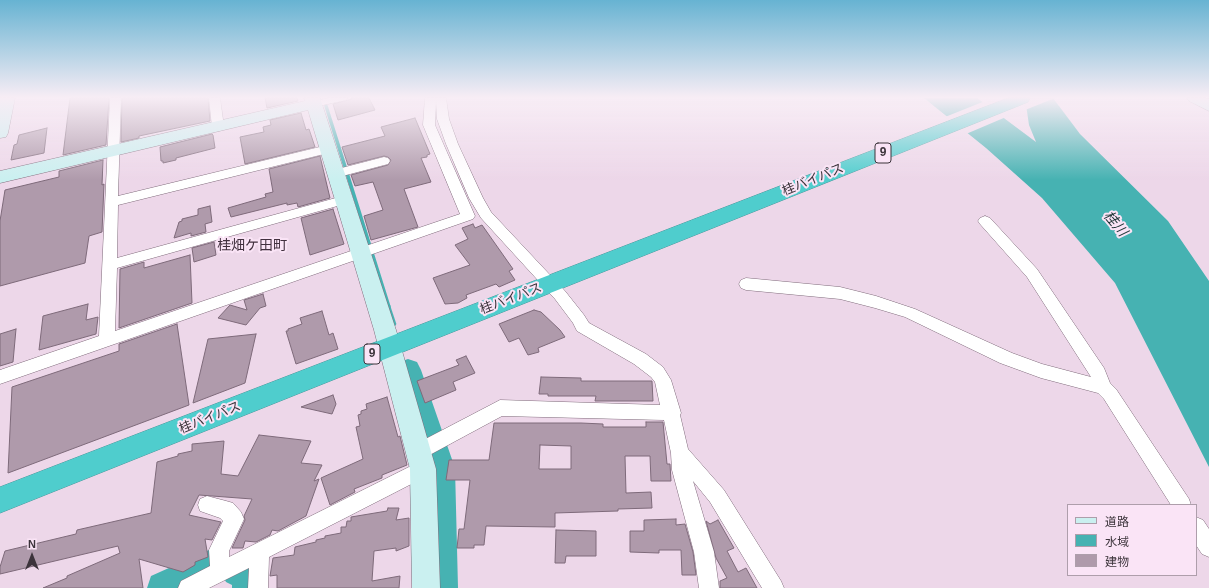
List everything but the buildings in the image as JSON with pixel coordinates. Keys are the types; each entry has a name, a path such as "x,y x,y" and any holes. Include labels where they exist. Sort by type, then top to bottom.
{"highway":[{"name":"桂バイパス","path":"0,500 953,125"}],"street":[{"path":"107,340 113,125"},
{"path":"0,177 224,125"},
{"path":"321,125 328,149 343,172 343,200 390,346 427,453 426,588"},
{"path":"0,377 468,216 429,125"},
{"path":"445,125 476,198 486,215 551,284 579,319 583,327 640,359 657,372 663,380 672,413 680,453 681,470 704,552 709,588"},
{"path":"111,202 328,149"},
{"path":"343,172 384,161"},
{"path":"109,265 343,200"},
{"path":"985,221 1032,273 1098,373 1103,387 1110,394 1181,504"},
{"path":"746,284 840,293 876,302 910,313 1006,358 1041,370 1103,387"},
{"path":"188,588 259,553 500,408 672,413"},
{"path":"680,453 717,496 774,588"},
{"path":"207,505 226,510 234,520 219,550 220,572"},
{"path":"1197,529 1209,547"},
{"path":"258,588 259,553"}],"water":[{"name":"桂川","path":"958,125 1014,125 1036,142 1029,125 1074,125 1080,134 1168,221 1209,281 1209,467 1115,283 1042,198 986,148"}],"pier":[{"path":"955,125 986,125 966,134"}],"waterway":[{"path":"332,125 389,307"},
{"path":"388,306 394,324"},
{"path":"408,370 440,468 442,588"},
{"path":"163,588 209,566"},
{"path":"237,571 248,573 248,588"}],"district":[{"name":"桂畑ケ田町","path":"252,246"}]}
